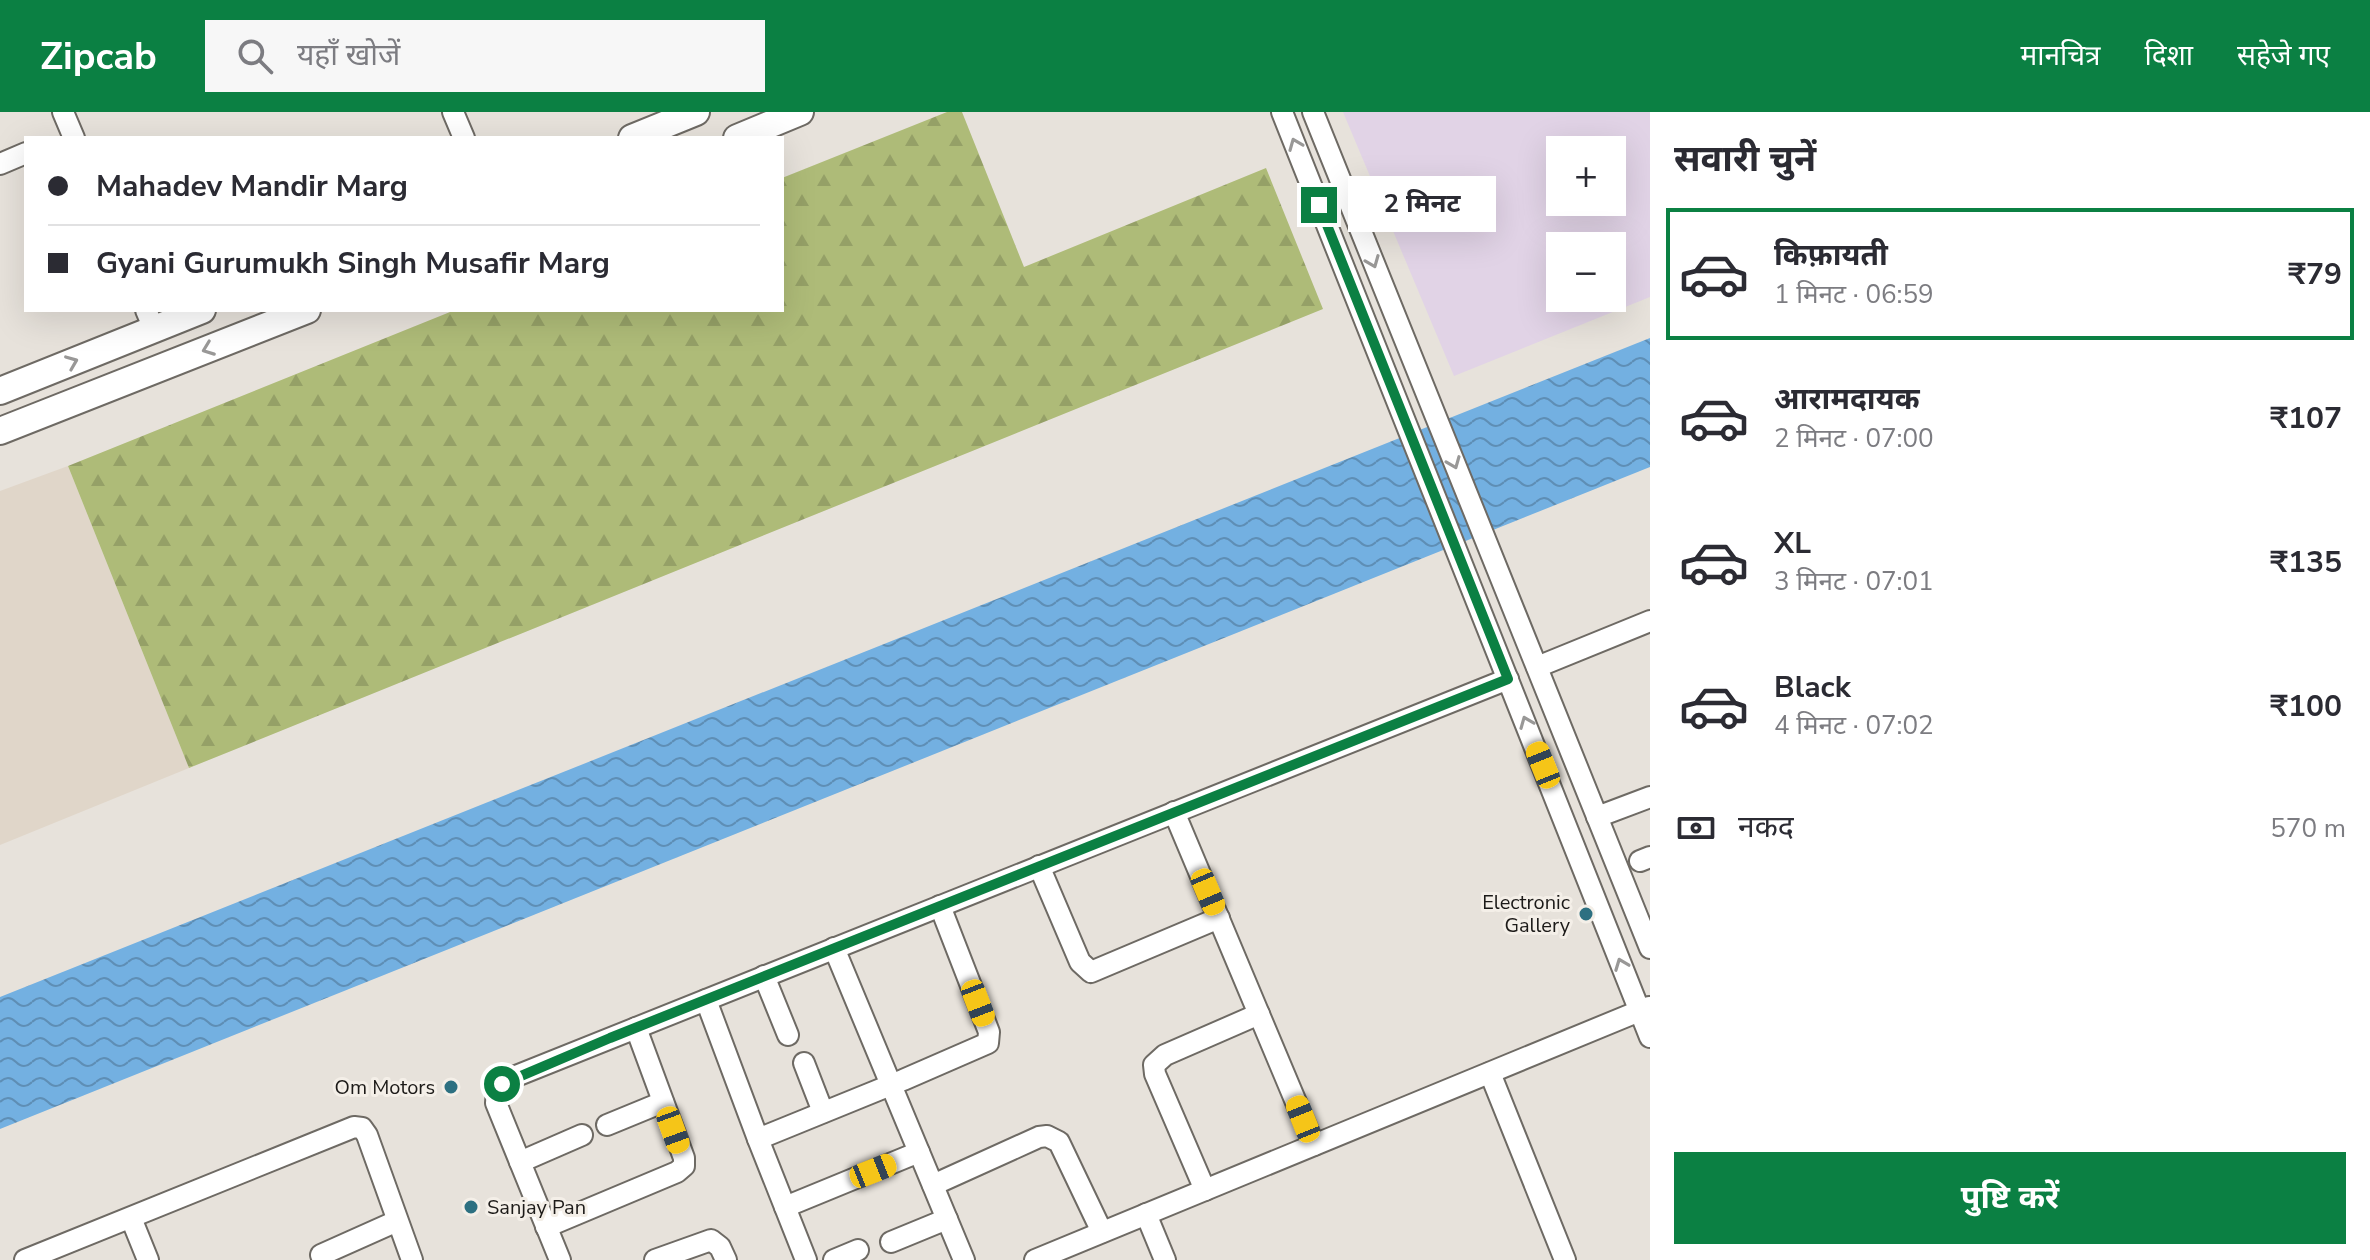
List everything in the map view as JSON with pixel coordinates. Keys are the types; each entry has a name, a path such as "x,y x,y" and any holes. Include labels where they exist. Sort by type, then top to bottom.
{"main road":[{"path":"637,136 696,112"},
{"path":"742,136 800,112"},
{"path":"0,391 150,320 192,312"},
{"path":"0,431 248,321 296,312"}],"street":[{"path":"63,112 70,136"},
{"path":"453,112 463,136"},
{"path":"1282,112 1508,679 1645,1009 1650,1037"},
{"path":"1313,112 1650,948"},
{"path":"0,164 24,154"},
{"path":"1537,667 1650,621"},
{"path":"560,1260 496,1103 497,1090 506,1080 1508,679"},
{"path":"1597,817 1650,797"},
{"path":"1174,812 1314,1145"},
{"path":"1039,866 1080,962 1091,972 1219,918"},
{"path":"758,1139 984,1046 990,1038 940,906"},
{"path":"834,948 964,1260"},
{"path":"764,976 788,1035"},
{"path":"706,1000 806,1260"},
{"path":"1035,1260 1645,1009"},
{"path":"1205,1190 1155,1074 1154,1065 1165,1055 1259,1014"},
{"path":"546,1227 677,1172 684,1166 684,1158 636,1028"},
{"path":"804,1063 823,1112"},
{"path":"1490,1073 1565,1260"},
{"path":"607,1125 663,1102"},
{"path":"25,1260 354,1127 362,1128 367,1135 412,1260"},
{"path":"520,1162 582,1135"},
{"path":"933,1185 1039,1137 1053,1138 1059,1142 1102,1232"},
{"path":"785,1207 919,1152"},
{"path":"1146,1214 1165,1260"},
{"path":"131,1218 148,1260"},
{"path":"891,1242 947,1219"},
{"path":"321,1255 397,1221"},
{"path":"655,1260 711,1240 720,1247 726,1260"},
{"path":"834,1260 858,1250"}],"shaded area":[{"path":"1343,112 1650,112 1650,297 1626,307 1626,232 1546,232 1546,312 1613,312 1454,376"},
{"path":"68,466 189,768 0,845 0,491"}],"green space":[{"path":"947,112 962,112 1024,267 1266,168 1323,309 189,768 68,466 450,312 784,312 784,177"}],"water":[{"path":"1650,338 1650,467 0,1129 0,997"}],"place":[{"name":"Electronic Gallery","path":"1586,914"},
{"name":"Om Motors","path":"451,1087"},
{"name":"Sanjay Pan","path":"471,1207"}],"route":[{"path":"502,1084 1508,679 1319,205"}]}
